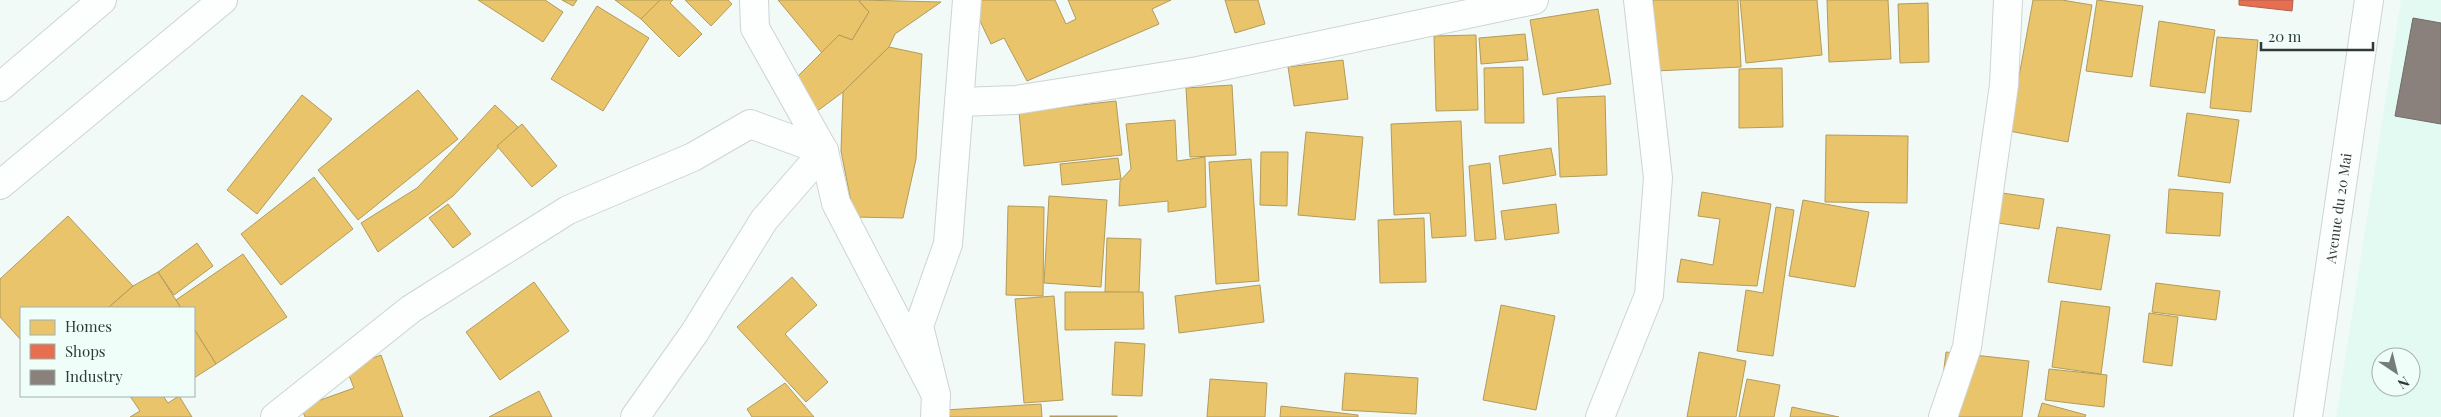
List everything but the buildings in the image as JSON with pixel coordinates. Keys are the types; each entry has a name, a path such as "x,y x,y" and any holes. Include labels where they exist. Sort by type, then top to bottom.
{"street":[{"path":"0,87 102,0"},
{"path":"0,186 223,0"},
{"path":"754,0 755,28 824,151 836,203 931,410"},
{"path":"931,410 919,326 948,244 967,0"},
{"path":"959,102 1016,100 1198,71 1534,0"},
{"path":"1600,417 1649,295 1658,178 1638,0"},
{"path":"1943,417 1967,347 2004,85 2008,0"},
{"name":"Avenue du 20 Mai","path":"2308,417 2368,0"},
{"path":"275,417 411,309 568,210 693,157 750,124 824,151"},
{"path":"635,417 695,332 764,220 824,151"}],"shaded area":[{"path":"2401,0 2441,0 2441,417 2336,417"}]}
